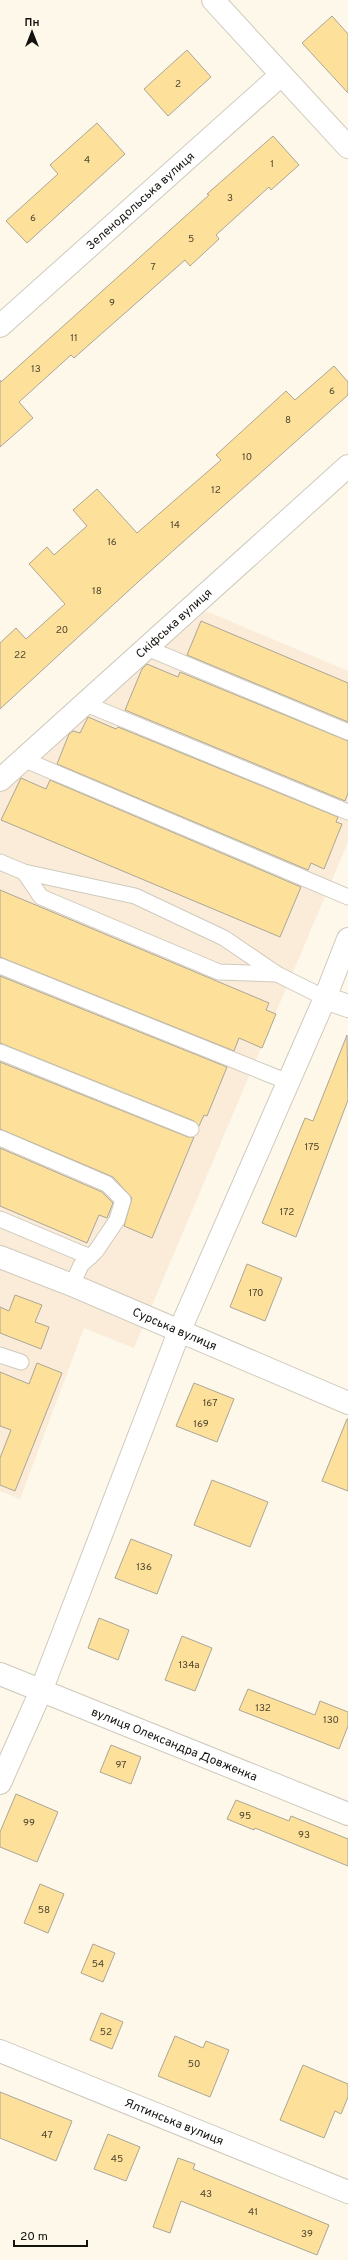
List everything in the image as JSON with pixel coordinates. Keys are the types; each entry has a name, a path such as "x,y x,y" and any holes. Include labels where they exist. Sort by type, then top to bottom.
{"street":[{"path":"213,0 348,147"},
{"name":"Зеленодольська вулиця","path":"0,326 281,75"},
{"name":"Скіфська вулиця","path":"0,780 348,466"},
{"path":"0,1783 41,1691 179,1332 326,998 348,939"},
{"path":"326,998 348,1006"},
{"name":"Сурська вулиця","path":"0,1257 72,1285 348,1403"},
{"name":"вулиця Олександра Довженка","path":"0,1674 348,1814"},
{"name":"Ялтинська вулиця","path":"0,2051 348,2192"}],"lane":[{"path":"147,648 348,732"},
{"path":"86,704 348,812"},
{"path":"23,759 348,897"},
{"path":"0,862 24,872 135,896 224,938 277,974 326,998"},
{"path":"24,872 41,897 219,972 277,974"},
{"path":"0,966 288,1082"},
{"path":"0,1052 191,1129"},
{"path":"0,1138 108,1184 123,1200 117,1220 90,1257 81,1265 72,1285"},
{"path":"0,1219 90,1257"},
{"path":"0,1354 21,1362"}],"shaded area":[{"path":"206,611 348,671 348,842 134,1348 84,1328 20,1499 0,1491 0,791"}],"building":[{"path":"332,16 348,34 348,93 302,43"},
{"path":"187,50 211,77 168,116 144,89"},
{"path":"97,123 125,154 27,243 6,221 58,174 50,165"},
{"path":"273,136 299,165 271,190 269,187 216,235 219,239 190,266 185,260 74,358 71,355 19,402 33,418 0,447 0,380 1,382 209,195 207,194"},
{"path":"334,366 348,382 348,395 138,582 0,709 0,643 16,628 26,639 65,604 29,564 47,547 54,555 87,526 73,510 97,489 137,533 221,460 216,455 286,391 295,400"},
{"path":"201,621 348,683 348,722 187,655"},
{"path":"147,664 178,677 180,672 348,741 348,793 345,801 125,710 142,669"},
{"path":"88,717 116,729 118,727 338,817 336,822 342,824 324,869 311,863 308,870 57,764 69,734 73,731 80,733"},
{"path":"21,778 46,789 50,780 301,887 280,937 1,820"},
{"path":"0,890 269,1003 266,1010 276,1014 262,1048 239,1038 234,1051 0,957"},
{"path":"0,976 227,1067 207,1116 204,1115 199,1126 194,1121 0,1043"},
{"path":"347,1035 348,1100 296,1237 262,1223 305,1118 313,1121"},
{"path":"0,1062 188,1137 194,1137 152,1238 124,1226 132,1198 113,1177 0,1129"},
{"path":"0,1148 102,1192 113,1203 107,1218 99,1215 87,1243 0,1206"},
{"path":"247,1264 282,1278 265,1321 230,1307"},
{"path":"15,1295 42,1305 35,1322 49,1327 41,1349 0,1333 0,1307 9,1311"},
{"path":"37,1363 62,1373 15,1491 0,1485 0,1458 11,1430 0,1426 0,1372 29,1384"},
{"path":"194,1383 234,1399 217,1442 176,1426"},
{"path":"348,1419 348,1491 322,1481"},
{"path":"212,1480 268,1502 250,1547 194,1525"},
{"path":"131,1539 172,1555 157,1594 115,1578"},
{"path":"99,1618 129,1630 118,1660 88,1648"},
{"path":"182,1636 212,1648 195,1691 165,1680"},
{"path":"248,1689 315,1715 320,1701 348,1712 348,1726 339,1749 239,1710"},
{"path":"111,1745 141,1757 131,1784 100,1772"},
{"path":"16,1794 58,1812 37,1862 0,1847 0,1832"},
{"path":"236,1800 289,1821 291,1816 348,1839 348,1866 255,1828 254,1830 227,1819"},
{"path":"40,1884 64,1894 48,1933 24,1923"},
{"path":"93,1944 115,1953 103,1982 81,1973"},
{"path":"101,2013 123,2022 112,2049 90,2040"},
{"path":"175,2036 203,2048 206,2041 229,2050 210,2097 158,2076"},
{"path":"303,2065 348,2084 348,2097 341,2114 335,2111 324,2138 280,2120"},
{"path":"0,2092 72,2121 56,2161 0,2138"},
{"path":"108,2134 140,2147 126,2181 94,2169"},
{"path":"178,2158 195,2164 193,2169 329,2225 317,2255 181,2201 170,2233 153,2227"}]}
